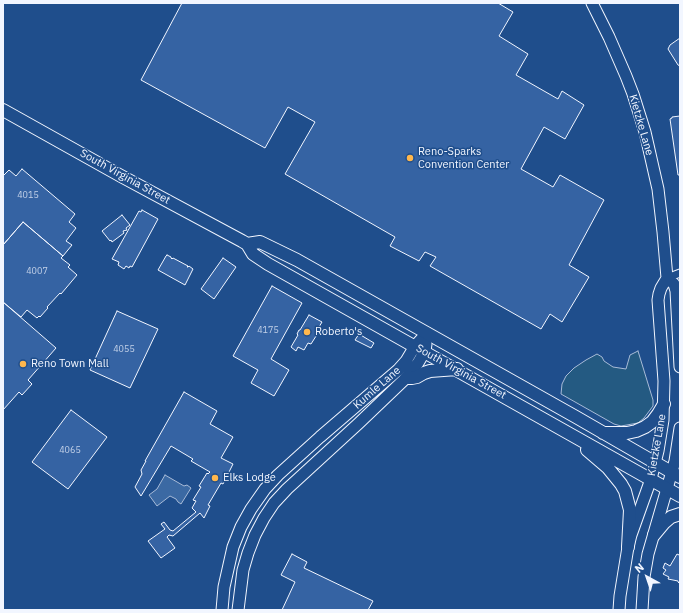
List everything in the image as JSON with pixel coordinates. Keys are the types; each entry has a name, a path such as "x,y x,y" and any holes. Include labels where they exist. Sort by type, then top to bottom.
{"main road":[{"name":"Kietzke Lane","path":"592,3 626,76 645,132 658,189 667,278 661,288 658,300 664,381 663,420 651,479 628,547 619,610"},
{"name":"South Virginia Street","path":"3,110 247,244 253,254 268,264 680,496"},
{"name":"South Virginia Street","path":"247,244 260,242 286,254 676,475"},
{"name":"Kietzke Lane","path":"667,278 674,284 676,291 680,367"},
{"name":"Kumle Lane","path":"238,610 243,570 248,553 255,535 274,503 414,370 420,349 427,333"},
{"name":"Kumle Lane","path":"222,610 224,587 233,547 251,510 269,485 320,437 398,370 420,349"},
{"path":"406,378 417,377 430,371 457,370"},
{"path":"602,433 627,433 645,427 652,422 664,404"},
{"name":"Kietzke Lane","path":"642,610 644,577 648,554 668,489 676,475 675,461 680,428"},
{"path":"563,430 608,468 623,487 630,510 628,547"},
{"path":"269,485 287,489"},
{"path":"654,535 667,520 680,514"}],"street":[{"path":"667,278 680,273"}],"shaded area":[{"path":"638,351 653,400 653,406 638,423 621,426 614,424 561,394 562,384 566,376 574,368 586,360 597,354 613,367 626,369 630,355"},
{"path":"165,475 184,486 187,485 191,488 181,504 170,496 157,506 149,495 157,489"}],"building":[{"name":"Reno-Sparks Convention Center","path":"182,3 498,3 513,12 499,36 528,54 516,75 558,99 562,91 584,105 565,139 544,127 521,169 553,187 560,175 604,200 569,265 589,277 562,322 550,314 541,329 430,266 436,257 425,252 419,261 390,246 395,237 285,174 315,122 288,107 265,148 141,80"},
{"path":"680,38 680,66 668,49 670,45"},
{"path":"680,116 680,175 678,175 670,119 672,117"},
{"path":"22,169 75,214 69,222 76,228 66,241 72,245 63,256 23,222 3,245 3,176 9,170 16,176"},
{"path":"142,210 158,219 132,267 130,266 129,268 126,266 124,269 118,265 119,262 112,259 139,211 141,212"},
{"path":"122,215 130,225 126,228 127,230 123,231 124,233 112,242 102,231"},
{"path":"23,222 63,256 61,258 70,265 68,267 77,275 61,294 60,293 47,307 48,308 40,317 39,316 37,318 27,310 21,317 3,302 3,245"},
{"path":"167,255 193,269 185,285 158,270"},
{"path":"223,258 236,267 214,299 201,289"},
{"path":"272,286 302,303 271,359 289,370 274,396 251,383 258,370 233,356"},
{"name":"Reno Town Mall","path":"3,302 56,348 28,380 32,384 22,395 19,392 3,410"},
{"path":"117,311 158,329 130,388 90,370"},
{"name":"Roberto's","path":"309,315 322,322 316,332 318,333 311,344 308,343 304,350 298,347 296,351 291,347 298,335 299,330"},
{"path":"359,334 374,343 371,348 355,340"},
{"name":"Elks Lodge","path":"184,392 217,411 210,424 233,437 221,458 233,464 223,484 221,483 208,505 210,506 204,518 200,513 173,536 169,535 167,537 175,548 161,558 148,541 165,529 161,524 164,522 170,530 173,531 196,512 192,508 196,501 193,500 201,487 199,486 207,473 208,474 210,472 191,461 193,459 171,446 141,496 135,487 142,474 141,470 145,461"},
{"path":"71,410 107,437 68,489 32,462"},
{"path":"680,553 680,584 678,581 668,579 669,577 663,574 666,570 663,568 665,563 670,566 677,554 679,555"},
{"path":"292,554 307,562 304,568 373,601 368,610 282,610 295,582 281,575"}],"place":[{"name":"Reno-Sparks Convention Center","path":"410,158"},
{"name":"Roberto's","path":"307,332"},
{"name":"Reno Town Mall","path":"23,364"},
{"name":"Elks Lodge","path":"215,478"}]}
